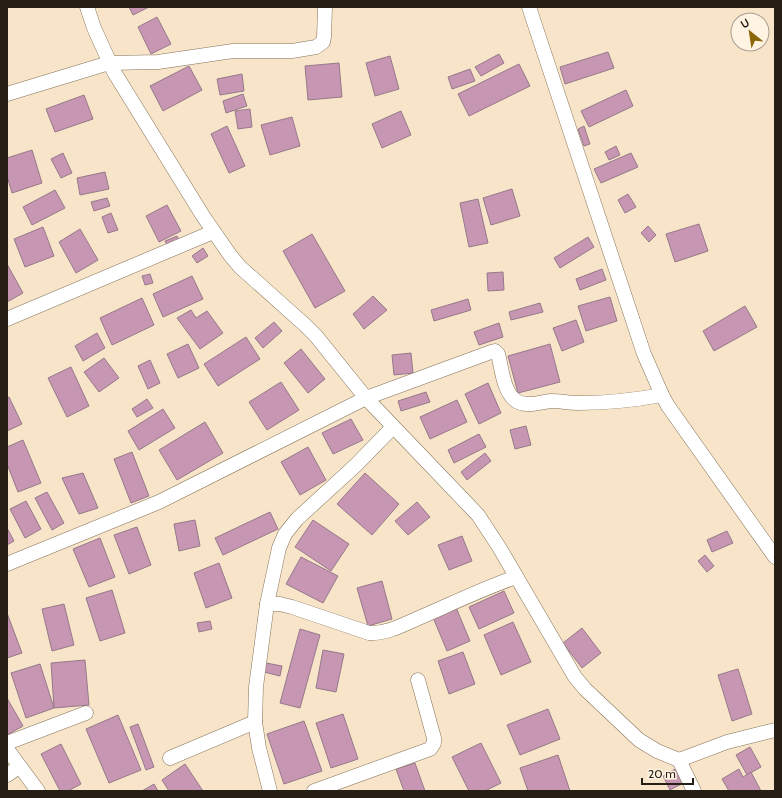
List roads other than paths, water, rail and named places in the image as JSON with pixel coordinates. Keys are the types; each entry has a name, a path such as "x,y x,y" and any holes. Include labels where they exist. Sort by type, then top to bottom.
{"street":[{"path":"87,7 109,63 125,92 213,232 240,268 316,336 366,398 478,515 500,547 575,677 585,689 639,740 656,751 679,760 727,742 775,730"},
{"path":"7,94 109,63 158,62 233,51 292,51 316,48 323,42 325,7"},
{"path":"529,7 644,354 662,395 668,406 775,557"},
{"path":"7,318 213,232"},
{"path":"7,564 159,502 366,398 495,351 498,354 509,393 516,401 527,404 552,401 580,403 636,400 662,395"},
{"path":"270,791 259,748 255,722 256,687 267,604 279,548 285,534 297,519 356,465 393,427"},
{"path":"267,604 280,604 369,633 378,634 398,628 495,584 516,577"},
{"path":"314,791 430,749 434,742 434,738 418,680"},
{"path":"7,743 86,713"},
{"path":"170,758 255,722"},
{"path":"7,749 38,791"},
{"path":"679,760 694,791"},
{"path":"7,775 19,766"}]}
